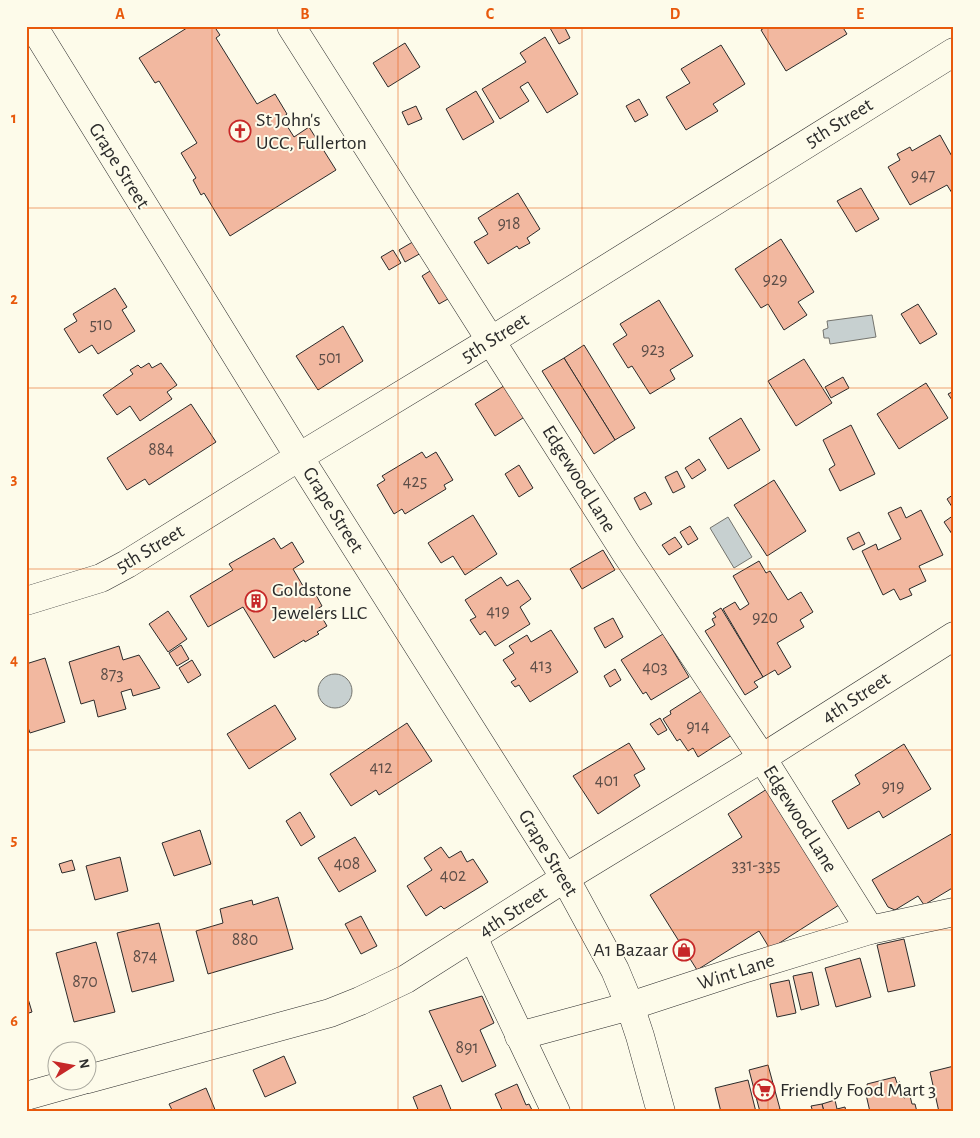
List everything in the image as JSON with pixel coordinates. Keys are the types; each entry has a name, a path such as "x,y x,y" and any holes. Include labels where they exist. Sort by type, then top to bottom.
{"street":[{"name":"Edgewood Lane","path":"291,26 625,552 762,758 870,930"},
{"name":"Grape Street","path":"36,31 299,457 565,878 614,970 630,1006 661,1112"},
{"name":"5th Street","path":"26,601 101,578 127,564 492,340 954,52"},
{"name":"4th Street","path":"98,1076 330,1013 406,979 565,878 762,758 954,636"},
{"name":"Wint Lane","path":"519,1036 630,1006 870,930 954,912"},
{"path":"473,938 556,1112"},
{"path":"26,1096 48,1090"}],"shaded area":[{"path":"872,315 876,337 830,344 829,338 824,338 823,330 828,328 827,321"},
{"path":"728,517 752,557 734,568 710,528"},
{"path":"335,674 347,679 352,691 347,703 335,708 323,703 318,691 323,679"}],"building":[{"name":"St John's UCC, Fullerton","path":"190,26 214,26 220,35 216,38 257,104 275,94 287,114 282,118 294,137 309,127 336,170 230,236 204,193 201,195 193,180 196,178 181,153 197,143 159,81 155,83 139,58"},
{"path":"553,26 564,26 570,38 559,44 550,28"},
{"path":"767,26 842,26 847,34 786,71 761,30"},
{"path":"545,37 578,94 547,113 528,82 520,87 529,101 500,119 482,89 526,62 520,53"},
{"path":"405,43 420,67 388,87 373,63"},
{"path":"721,45 745,84 713,104 718,111 686,130 666,97 690,83 681,69"},
{"path":"476,91 494,122 463,140 446,109"},
{"path":"639,99 648,115 635,122 626,106"},
{"path":"416,106 422,119 408,125 402,112"},
{"path":"940,135 954,160 954,192 952,193 947,185 910,205 888,167 900,160 897,154 910,147 912,151"},
{"path":"861,188 879,219 856,232 837,201"},
{"path":"518,193 540,229 527,238 530,243 519,249 517,246 488,264 474,242 488,234 478,218"},
{"path":"781,239 814,292 798,302 807,315 784,330 768,304 761,308 735,269"},
{"path":"416,240 423,252 405,262 399,250"},
{"path":"393,250 401,263 389,270 381,257"},
{"path":"438,266 455,295 439,304 422,276"},
{"path":"115,288 127,307 122,310 135,331 98,354 92,345 79,353 64,329 77,321 73,314"},
{"path":"659,300 693,356 670,370 675,379 650,394 632,366 628,368 613,344 627,335 620,324"},
{"path":"918,304 937,334 920,344 901,314"},
{"path":"343,326 363,361 318,390 296,356"},
{"path":"584,345 635,428 615,440 564,358"},
{"path":"564,358 615,440 594,454 542,371"},
{"path":"804,359 832,403 796,426 768,381"},
{"path":"149,363 152,368 161,363 177,385 167,392 172,399 140,421 130,406 117,415 103,395 133,374 130,370 138,365 141,368"},
{"path":"843,377 849,388 831,398 825,387"},
{"path":"926,383 948,418 899,449 877,414"},
{"path":"507,384 526,416 495,436 475,404"},
{"path":"954,391 954,403 948,394"},
{"path":"191,404 216,442 149,485 145,479 127,490 107,458"},
{"path":"741,418 760,450 728,469 709,438"},
{"path":"851,425 875,474 840,491 829,469 835,465 823,440"},
{"path":"422,452 426,458 436,452 453,480 444,485 446,489 405,514 402,509 394,514 377,485 385,480 382,476"},
{"path":"699,459 706,470 692,479 685,468"},
{"path":"519,465 533,488 519,497 505,474"},
{"path":"677,471 685,487 673,493 665,477"},
{"path":"774,480 806,531 767,556 734,505"},
{"path":"645,492 652,504 640,510 634,498"},
{"path":"954,494 954,510 947,499"},
{"path":"901,507 906,518 921,510 943,555 919,566 926,581 909,589 912,595 900,600 894,589 883,595 862,551 876,544 878,550 901,539 888,513"},
{"path":"473,515 497,554 465,575 453,556 441,563 428,543"},
{"path":"954,515 954,537 944,522"},
{"path":"690,526 698,539 688,545 680,532"},
{"path":"859,532 865,544 853,550 847,538"},
{"path":"675,537 682,547 669,555 662,545"},
{"name":"Goldstone Jewelers LLC","path":"274,538 281,549 292,542 304,562 293,569 309,596 315,593 322,606 317,609 327,626 317,632 319,634 305,642 304,640 274,658 243,607 208,627 190,596 233,570 229,564"},
{"path":"603,550 615,570 582,589 570,569"},
{"path":"759,561 766,573 770,571 788,600 801,592 813,612 800,620 804,627 777,643 791,667 778,675 775,670 763,677 723,609 735,602 740,610 749,604 733,576"},
{"path":"501,577 507,586 518,580 531,599 520,607 530,624 495,646 485,631 480,635 470,620 476,617 465,600"},
{"path":"721,608 763,677 754,682 758,687 745,695 705,631 715,625 712,619 716,617 713,613"},
{"path":"168,611 187,639 168,652 149,624"},
{"path":"613,618 623,637 605,648 594,628"},
{"path":"551,630 578,672 530,702 519,685 515,687 511,682 516,679 503,660 514,653 509,646 527,635 531,642"},
{"path":"663,634 689,677 651,700 646,692 643,694 621,660"},
{"path":"181,645 189,659 177,666 169,653"},
{"path":"119,646 123,660 139,655 160,688 133,696 131,689 121,692 126,709 98,717 94,700 81,704 69,662"},
{"path":"45,658 65,722 30,733 26,722 26,664"},
{"path":"192,660 201,675 188,683 179,668"},
{"path":"615,669 621,680 610,687 604,676"},
{"path":"703,690 732,735 698,757 693,748 688,751 680,739 677,741 663,719 671,714 670,711"},
{"path":"275,705 296,739 249,769 227,734"},
{"path":"660,718 667,730 658,735 650,724"},
{"path":"407,723 432,761 379,795 376,790 351,806 330,774"},
{"path":"629,743 645,769 634,775 640,786 598,814 573,776"},
{"path":"904,744 931,789 883,818 879,811 848,829 832,801 860,784 855,775"},
{"path":"767,789 839,905 770,949 759,931 697,970 650,895 742,837 728,814"},
{"path":"300,812 315,837 301,846 286,821"},
{"path":"200,830 211,864 174,876 162,843"},
{"path":"953,833 954,887 924,905 918,896 895,910 888,907 872,880"},
{"path":"355,837 376,871 339,892 318,858"},
{"path":"441,847 449,858 461,851 467,862 473,859 488,882 444,909 441,906 426,916 407,886 432,870 424,858"},
{"path":"120,857 128,891 95,900 86,866"},
{"path":"72,860 75,870 62,873 59,864"},
{"path":"278,897 293,949 208,974 196,931 223,923 220,909 252,900 253,905"},
{"path":"361,916 377,946 361,954 345,924"},
{"path":"159,923 174,981 132,992 117,933"},
{"path":"904,939 915,986 888,992 877,945"},
{"path":"96,942 115,1012 74,1022 56,953"},
{"path":"860,958 871,997 836,1007 825,968"},
{"path":"812,972 819,1005 801,1010 793,976"},
{"path":"789,980 796,1013 777,1017 770,984"},
{"path":"26,992 32,1012 26,1014"},
{"path":"482,996 494,1023 480,1030 496,1066 462,1082 429,1011"},
{"path":"284,1056 296,1083 265,1097 253,1070"},
{"name":"Friendly Food Mart 3","path":"768,1065 780,1109 760,1112 749,1070"},
{"path":"954,1066 954,1112 939,1112 930,1072"},
{"path":"895,1077 897,1083 900,1082 904,1098 910,1096 917,1112 870,1112 865,1090 868,1090 867,1084"},
{"name":"Friendly Food Mart 3","path":"748,1080 756,1112 721,1112 715,1088"},
{"path":"517,1084 526,1105 529,1104 533,1112 503,1112 495,1094"},
{"path":"441,1085 452,1112 419,1112 413,1097"},
{"path":"206,1088 216,1112 173,1112 169,1104"},
{"path":"835,1100 837,1109 845,1107 846,1112 824,1112 822,1104"},
{"path":"822,1104 824,1112 813,1112 811,1106"}],"place":[{"name":"St John's UCC, Fullerton","path":"240,131"},
{"name":"Goldstone Jewelers LLC","path":"256,601"},
{"name":"A1 Bazaar","path":"684,950"},
{"name":"Friendly Food Mart 3","path":"764,1090"}]}
